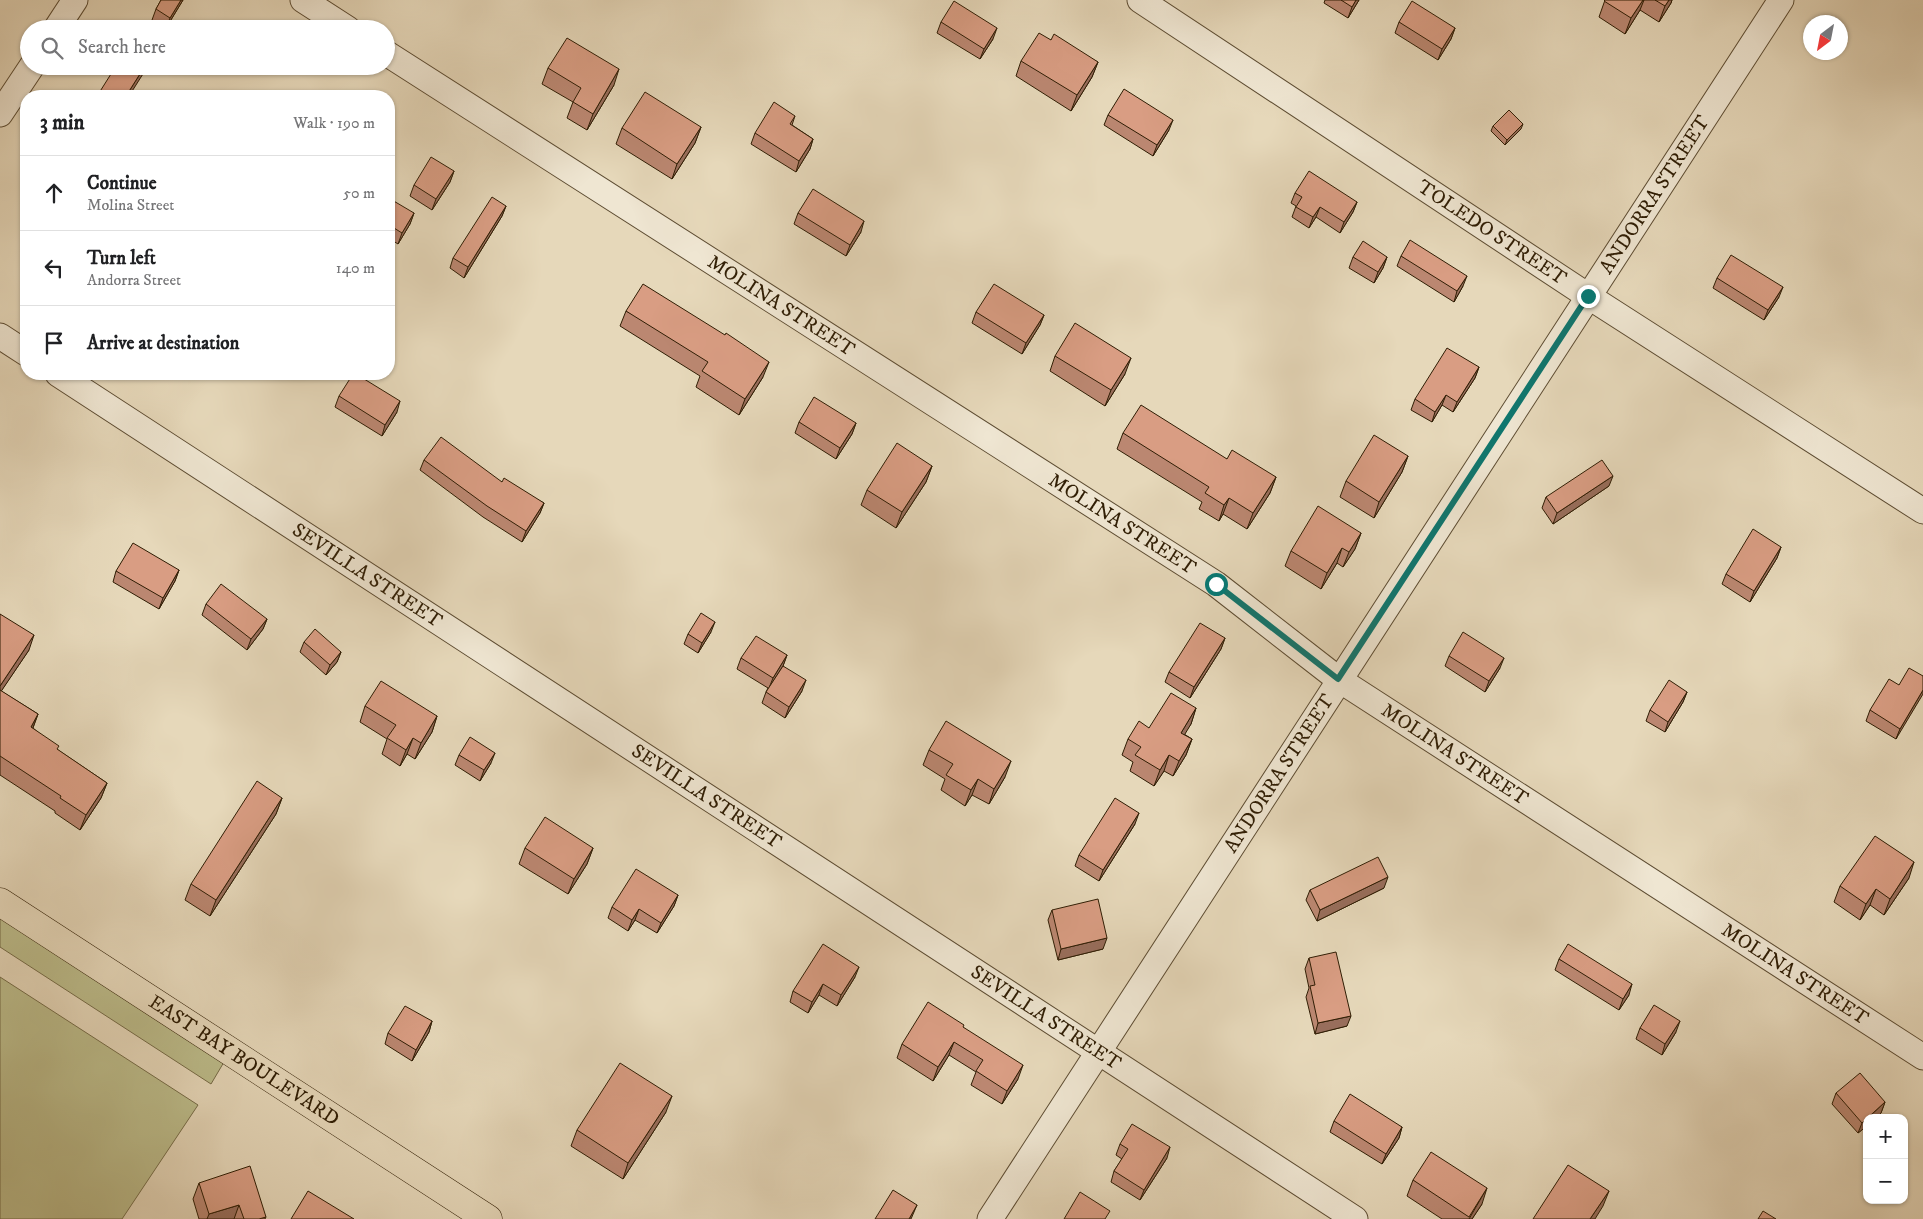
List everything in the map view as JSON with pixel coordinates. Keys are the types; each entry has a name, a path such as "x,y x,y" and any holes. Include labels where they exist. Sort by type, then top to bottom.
{"main road":[{"name":"EAST BAY BOULEVARD","path":"0,902 488,1219"}],"street":[{"path":"62,20 76,0"},
{"path":"303,0 334,20"},
{"name":"TOLEDO STREET","path":"1140,0 1588,296 1923,511"},
{"name":"ANDORRA STREET","path":"990,1219 1338,679 1780,0"},
{"name":"MOLINA STREET","path":"395,60 1216,584 1338,679 1923,1057"},
{"path":"0,114 26,75"},
{"path":"0,336 20,349"},
{"name":"SEVILLA STREET","path":"67,380 1355,1219"}],"green space":[{"path":"0,917 224,1062 211,1084 0,947"},
{"path":"0,977 198,1105 122,1219 0,1219"}],"building":[{"path":"161,0 181,0 170,18 156,9"},
{"path":"1341,0 1356,0 1352,7"},
{"path":"1605,0 1643,0 1631,18"},
{"path":"1655,0 1669,0 1665,6"},
{"path":"954,1 997,28 984,49 941,22"},
{"path":"1412,1 1455,28 1442,49 1399,22"},
{"path":"1039,33 1051,40 1054,34 1098,62 1077,95 1021,61"},
{"path":"567,38 619,69 593,114 573,102 581,88 548,68"},
{"path":"110,75 139,75 130,90 101,90"},
{"path":"1124,89 1173,120 1157,145 1108,115"},
{"path":"645,92 701,127 677,164 622,128"},
{"path":"774,102 795,116 790,124 813,139 799,161 755,133"},
{"path":"1509,110 1523,124 1507,140 1493,126"},
{"path":"431,157 454,171 436,199 414,185"},
{"path":"1309,171 1357,202 1344,222 1320,207 1313,217 1296,207 1302,197 1295,193"},
{"path":"813,189 864,221 850,245 798,213"},
{"path":"492,197 506,206 468,267 453,258"},
{"path":"395,202 414,213 402,233 395,229"},
{"path":"1410,240 1467,276 1457,291 1401,256"},
{"path":"1363,241 1387,257 1378,272 1353,257"},
{"path":"1731,255 1783,287 1768,310 1717,278"},
{"path":"643,284 725,335 726,333 769,362 745,399 702,371 708,362 626,311"},
{"path":"994,284 1044,315 1026,343 976,312"},
{"path":"1075,323 1131,358 1111,390 1055,356"},
{"path":"1447,348 1479,367 1457,402 1446,395 1435,412 1415,399"},
{"path":"349,380 366,380 400,401 385,425 339,396"},
{"path":"814,397 856,423 840,448 799,422"},
{"path":"1141,405 1227,459 1232,450 1276,477 1253,513 1229,498 1224,505 1205,493 1209,487 1123,433"},
{"path":"1374,435 1408,456 1379,502 1346,481"},
{"path":"441,437 502,482 504,478 544,503 526,531 487,506 424,460"},
{"path":"897,443 932,466 902,512 867,490"},
{"path":"1602,460 1613,476 1557,513 1546,497"},
{"path":"1318,506 1361,533 1349,552 1342,548 1327,573 1291,551"},
{"path":"1753,529 1781,547 1754,591 1726,574"},
{"path":"133,543 179,570 163,598 116,571"},
{"path":"221,584 267,619 251,639 206,604"},
{"path":"701,613 715,622 702,643 688,634"},
{"path":"0,614 34,635 0,686"},
{"path":"1200,623 1225,638 1194,687 1169,672"},
{"path":"315,629 341,652 330,665 304,642"},
{"path":"1463,632 1504,658 1489,681 1449,656"},
{"path":"756,636 787,655 773,678 741,658"},
{"path":"783,666 806,680 789,707 766,692"},
{"path":"1909,668 1923,676 1923,690 1900,729 1870,710 1889,679 1899,685"},
{"path":"1669,680 1687,692 1668,722 1650,710"},
{"path":"381,681 437,716 421,743 413,738 406,750 387,738 396,725 365,706"},
{"path":"0,690 38,714 31,727 59,746 57,749 107,783 86,815 60,798 61,796 0,756"},
{"path":"1171,693 1196,708 1181,733 1192,739 1179,761 1169,755 1160,770 1135,755 1141,747 1128,739 1139,721 1149,728"},
{"path":"946,721 1011,761 994,789 978,779 971,790 946,775 953,764 929,750"},
{"path":"470,737 495,753 484,770 459,755"},
{"path":"257,781 282,798 216,900 191,884"},
{"path":"1115,798 1139,813 1103,870 1079,855"},
{"path":"545,817 593,848 574,879 525,848"},
{"path":"1875,836 1914,862 1890,899 1876,889 1866,904 1840,886"},
{"path":"1378,857 1388,877 1320,910 1310,890"},
{"path":"636,869 678,895 661,923 639,909 632,920 612,907"},
{"path":"1098,899 1107,938 1061,949 1052,910"},
{"path":"823,944 859,967 841,995 823,984 812,1002 793,991"},
{"path":"1568,944 1632,984 1623,999 1559,959"},
{"path":"1336,952 1351,1016 1318,1023 1310,986 1315,985 1309,958"},
{"path":"928,1002 1023,1065 1007,1091 976,1071 983,1060 954,1042 938,1067 902,1044"},
{"path":"1654,1005 1680,1021 1665,1044 1640,1028"},
{"path":"405,1006 432,1021 416,1050 388,1033"},
{"path":"620,1063 672,1096 628,1163 577,1130"},
{"path":"1860,1073 1885,1102 1872,1114 1863,1114 1862,1123 1836,1093"},
{"path":"1350,1094 1402,1127 1386,1154 1334,1121"},
{"path":"1132,1124 1170,1147 1144,1190 1114,1171 1128,1149 1120,1144"},
{"path":"1431,1152 1487,1188 1469,1217 1413,1180"},
{"path":"1568,1165 1609,1191 1590,1219 1533,1219"},
{"path":"250,1166 266,1217 244,1219 239,1205 209,1214 199,1183"},
{"path":"893,1190 917,1205 909,1219 875,1219"},
{"path":"308,1191 354,1219 291,1219"},
{"path":"1080,1192 1110,1211 1105,1219 1064,1219"},
{"path":"1763,1211 1776,1219 1758,1219"}],"route":[{"path":"1216,584 1338,679 1588,296"}]}
